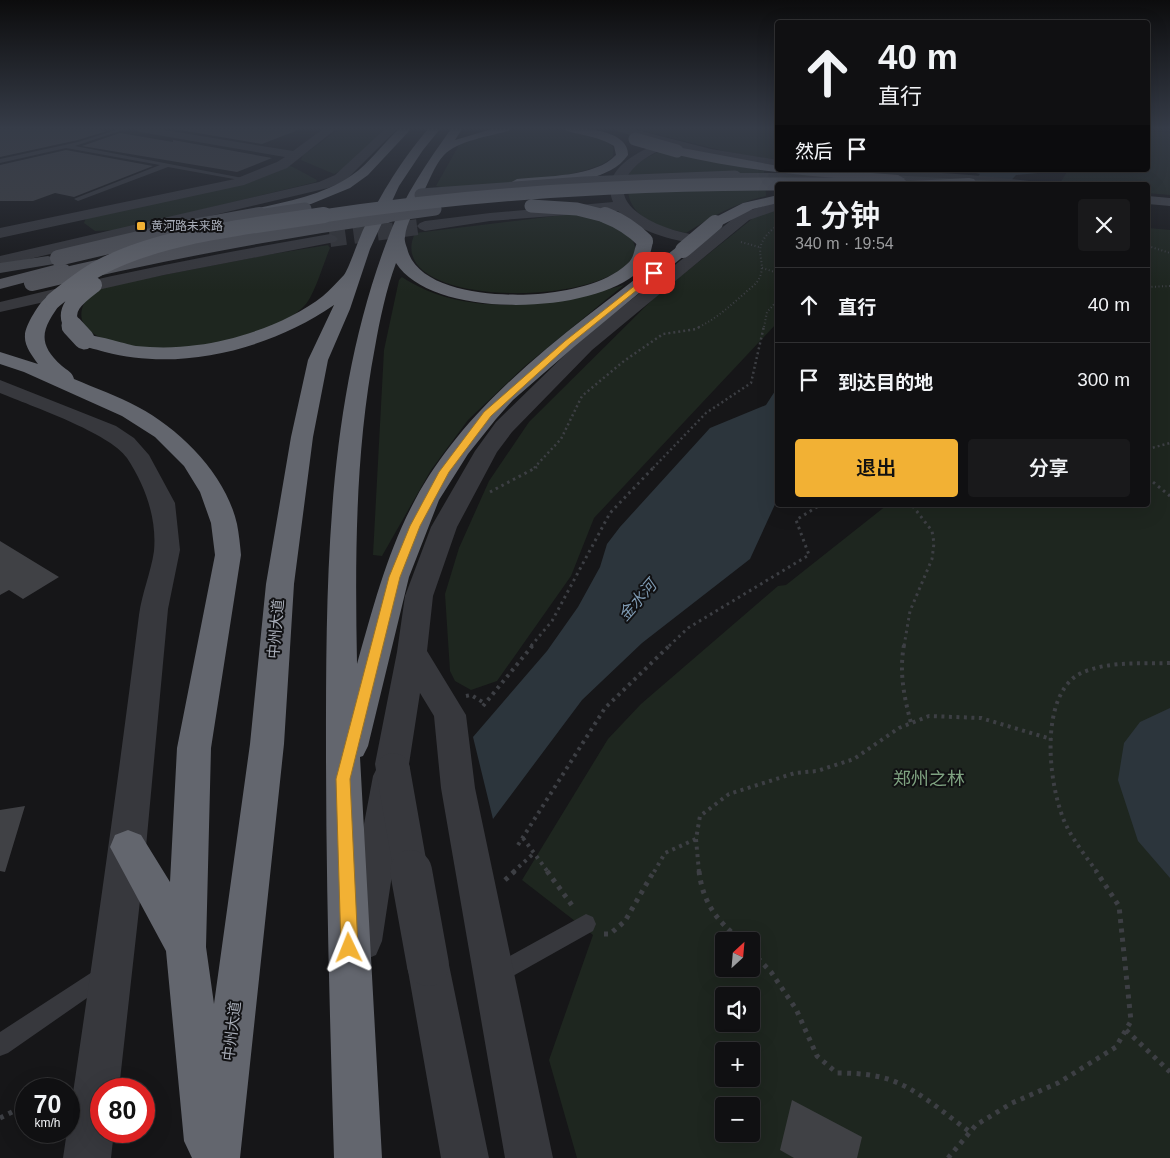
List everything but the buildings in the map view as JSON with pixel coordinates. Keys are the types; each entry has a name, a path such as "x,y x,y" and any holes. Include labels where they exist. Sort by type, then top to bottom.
{"highway":[{"path":"166,232 279,208 339,188 348,183"},
{"name":"中州大道","path":"216,1158 267,744 280,584 302,437 318,360 341,309 362,249 394,183"},
{"name":"中州大道","path":"358,1158 341,725 343,530 352,426 365,346 389,252 420,183"},
{"path":"421,195 516,183"},
{"path":"77,387 55,371 39,349 34,337 40,319 53,301 70,286 94,272 149,249 225,231 325,215 446,200 628,186 724,183"},
{"path":"343,779 394,577 415,526 444,472 488,414 568,342 683,250 713,233 748,206 775,200"},
{"path":"396,235 401,258 407,267 428,284 451,291 511,299 536,299 566,295 613,280 639,263 646,251 646,241 639,233 614,219 566,208 513,206 435,209"},
{"path":"199,246 133,266 99,281 71,305 68,315 71,330 84,339 106,348 137,352 187,351 235,344 270,332 330,300 353,274"},
{"path":"0,358 77,387 130,411 163,432 193,462 212,492 224,523 228,555 194,748 186,947 210,1158"},
{"path":"128,847 186,947"}],"main road":[{"path":"0,274 166,232 245,217 421,195 588,183"},
{"path":"673,183 775,184"},
{"path":"0,292 199,246 338,221 435,209 738,184 775,190"},
{"path":"1150,200 1170,202"},
{"path":"0,284 117,256 296,223 338,221"},
{"path":"0,268 48,261"}],"street":[{"path":"0,233 227,183"},
{"path":"0,261 300,192 328,183"},
{"path":"618,183 616,192 622,206 635,218 656,229 680,237 713,233"},
{"path":"425,226 490,217 622,206"},
{"path":"352,1004 412,652 419,596 444,527 458,497 486,451 504,427 585,346 713,233 744,216 775,206"},
{"path":"0,307 81,286 229,256 330,239"},
{"path":"0,386 108,431 126,443 137,455 163,503 167,550 154,609 128,847 87,1158"},
{"path":"412,652 450,715 458,788 530,1158"},
{"path":"392,767 465,1158"}],"lane":[{"path":"78,198 119,183"},
{"path":"494,975 586,924"},
{"path":"0,1045 112,969"}],"path":[{"path":"484,496 538,466 561,439 582,396 624,361 663,334 696,329 717,318 757,282 762,268 759,247 767,232 775,227"},
{"path":"1150,247 1170,253"},
{"path":"762,268 775,272"},
{"path":"1150,288 1170,286"},
{"path":"461,697 471,695 485,705 552,621 610,512 706,413 751,383 767,312 775,303"},
{"path":"1150,448 1170,443"},
{"path":"1150,480 1170,496"},
{"path":"518,845 605,708 688,628 809,555 796,520 817,507"},
{"path":"911,723 903,693 902,655 910,610 932,559 934,543 932,531 914,507"},
{"path":"948,1158 976,1125 1012,1103 1058,1083 1116,1047 1131,1021 1119,906 1067,828 1056,795 1051,769 1055,707 1068,683 1085,671 1117,664 1170,663"},
{"path":"731,932 706,902 699,874 696,839 700,816 729,794 795,773 817,771 854,759 899,728 929,716 960,716 1002,723 1052,739"},
{"path":"523,838 586,924 600,934 610,934 625,921 664,853 696,839"},
{"path":"502,882 534,853"},
{"path":"760,960 771,972 796,1009 817,1056 837,1073 860,1073 888,1080 908,1089 970,1132"},
{"path":"1126,1030 1170,1072"},
{"path":"0,1118 15,1110"}],"green space":[{"path":"222,183 312,183 117,230 95,231 84,223 86,218"},
{"path":"438,183 503,183 446,188 436,186"},
{"path":"765,183 766,196 724,211 686,233 658,225 641,215 630,201 628,184"},
{"path":"1150,183 1170,183 1170,195 1150,193"},
{"path":"775,210 775,325 594,518 571,576 497,681 471,690 455,681 450,671 445,594 459,548 489,481 529,422 656,296 757,215"},
{"path":"579,213 599,218 629,233 635,250 634,255 615,273 583,285 543,292 501,293 462,287 431,276 413,258 415,233"},
{"name":"郑州之林","path":"1150,228 1170,230 1170,1158 577,1158 549,1060 593,935 522,880 608,739 641,704 778,586 786,585 884,507 1150,507"},
{"path":"328,245 330,248 316,285 306,304 295,314 280,322 245,336 207,345 175,349 150,349 134,347 102,338 90,331 83,321 82,309 85,302 102,287"},
{"path":"402,277 427,291 454,299 482,304 540,303 624,285 525,366 468,420 431,470 382,556 373,555 384,350 399,280"}],"water":[{"name":"金水河","path":"775,391 775,504 750,559 642,643 582,700 493,819 473,737 547,651 578,607 600,567 607,544 620,527 710,428 766,405"},
{"path":"1170,708 1170,878 1138,841 1118,780 1124,743 1140,722"}],"tunnel":[{"path":"330,239 425,226"}],"place":[{"name":"黄河路未来路","path":"141,226"}],"route":[{"path":"349,948 343,779 394,577 415,526 427,500 444,472 458,451 488,414 519,384 568,342 654,273"}]}
